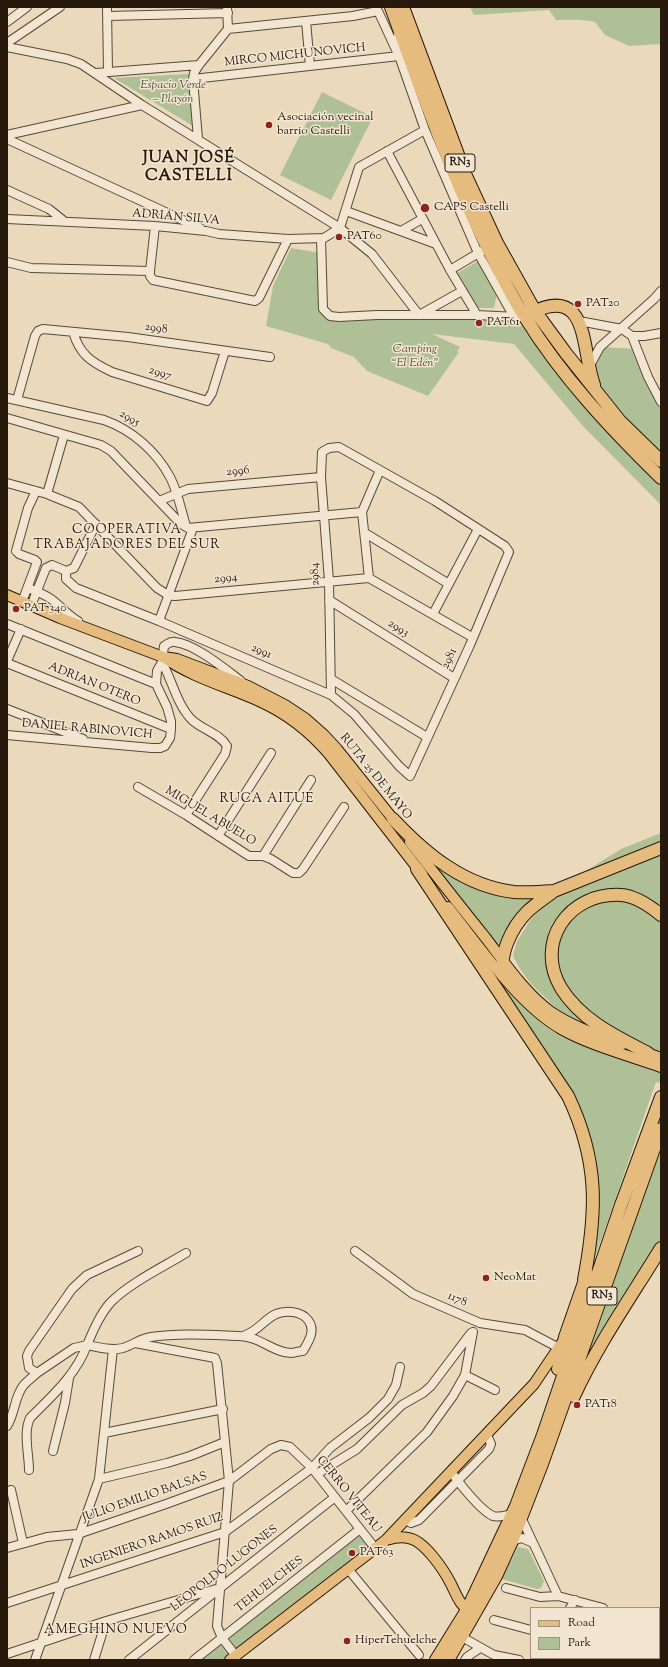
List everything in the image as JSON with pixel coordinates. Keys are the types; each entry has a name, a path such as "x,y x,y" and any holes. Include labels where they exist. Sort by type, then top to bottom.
{"highway":[{"name":"RN3","path":"391,7 483,251 519,317 561,370 619,436 661,478"},
{"name":"RN3","path":"403,7 466,176 497,243 535,311 620,422 661,461"},
{"path":"519,317 551,306 565,308 571,311 579,321 586,345 589,368 598,394"},
{"path":"393,819 427,852 456,872 471,880 486,886 515,892 554,891"},
{"path":"504,976 502,960 511,935 527,912 554,891 661,848"},
{"path":"417,869 568,1096 579,1120 590,1162 594,1198 592,1230 584,1280"},
{"path":"648,1053 599,1026 572,1002 561,987 555,974 552,963 552,949 559,927 566,916 578,906 590,900 604,896 622,895 638,900 651,907 661,915"},
{"name":"RN3","path":"517,1516 542,1435 661,1097"},
{"name":"RN3","path":"436,1660 496,1576 508,1537 542,1464 661,1129"},
{"path":"542,1435 562,1342 584,1280 622,1205"},
{"path":"542,1464 582,1379 661,1248"},
{"name":"RN3","path":"448,1660 462,1637 471,1612"}],"main road":[{"name":"RUTA 25 DE MAYO","path":"7,596 163,659 177,659 248,686 285,705 324,735 393,819 502,960 532,996 560,1017 586,1031 661,1058"},
{"path":"163,659 178,667 260,701 282,713 303,728 317,741 329,754 417,869 504,976 538,1014 562,1030 584,1040 661,1067"},
{"path":"233,1658 386,1540 534,1384 562,1342"},
{"path":"404,1522 446,1575 458,1599 471,1612"},
{"path":"386,1540 408,1538 421,1544"}],"street":[{"path":"7,22 27,7"},
{"path":"7,43 60,7"},
{"path":"108,72 107,11 228,10 228,29 199,65 193,79 198,140"},
{"path":"228,29 353,16 378,11 399,56 425,130 483,251 450,270"},
{"path":"306,21 310,66"},
{"path":"399,29 399,56"},
{"path":"7,47 67,59 80,64 96,73 142,105 340,228 372,254 419,315"},
{"name":"MIRCO MICHUNOVICH","path":"193,79 399,56"},
{"path":"96,73 199,65"},
{"path":"7,135 142,105"},
{"path":"340,228 359,167 425,130"},
{"path":"7,139 206,231"},
{"path":"387,151 422,219 477,315"},
{"path":"7,190 49,209 64,221"},
{"path":"346,211 436,244"},
{"name":"ADRIÁN SILVA","path":"7,219 155,226 206,231 219,234 288,238 324,238 340,228"},
{"path":"401,231 422,219"},
{"path":"155,226 150,271 150,276 153,280 255,301 259,298 288,238"},
{"path":"321,238 323,309 330,316 477,315 519,317"},
{"path":"7,262 31,268 150,271"},
{"path":"419,315 462,291"},
{"path":"589,368 600,347 661,291"},
{"path":"579,321 622,328 632,336 648,377 661,402"},
{"name":"2998","path":"17,400 35,336 38,331 44,329 128,337 270,357"},
{"name":"2997","path":"73,332 83,354 90,361 100,367 207,401 212,393 224,351"},
{"path":"632,336 644,336 661,333"},
{"name":"2995","path":"7,398 86,415 118,425 134,434 162,464 171,478 190,527"},
{"path":"7,418 101,445 111,451 181,524 190,527 362,512"},
{"path":"47,494 64,435"},
{"name":"2984","path":"331,695 329,581 321,477 322,452 329,448 339,447 380,470"},
{"path":"433,614 478,529 435,501 380,470 362,512 369,578 472,637"},
{"name":"2996","path":"159,501 188,489 321,477"},
{"path":"7,483 47,494 79,506 157,588 168,595"},
{"path":"16,551 28,508 36,491"},
{"path":"27,604 37,592 43,573 49,566 52,565 66,571 74,568 79,561 96,524"},
{"path":"159,621 190,527"},
{"name":"2981","path":"410,776 509,552 505,546 478,529"},
{"path":"364,533 449,584"},
{"path":"7,553 16,551"},
{"path":"16,551 19,554 37,562 28,588 27,604"},
{"name":"2991","path":"66,571 66,579 76,588 159,621 331,695 354,714 399,766 410,776"},
{"name":"2994","path":"168,595 175,596 369,578"},
{"path":"28,588 51,599 65,613 91,629"},
{"name":"2993","path":"329,600 454,678"},
{"path":"7,624 156,684"},
{"path":"7,662 21,629"},
{"path":"171,729 171,720 168,707 156,684 157,671 163,659 164,646 170,642 176,642 206,655 248,686"},
{"path":"163,659 172,686 187,715 194,722 223,740 227,746 225,754 186,815"},
{"name":"ADRIAN OTERO","path":"7,662 171,729"},
{"path":"331,679 427,737"},
{"path":"7,709 91,742"},
{"name":"DANIEL RABINOVICH","path":"7,734 160,748 165,746 170,738 171,729"},
{"path":"218,836 271,753"},
{"path":"263,856 311,780"},
{"name":"MIGUEL ABUELO","path":"138,787 186,815 249,856 263,856 271,859 293,873 299,873 303,869 344,807"},
{"path":"37,1373 29,1368 27,1356 72,1289 87,1275 138,1251"},
{"name":"1178","path":"355,1251 413,1294 480,1323 525,1330 562,1342"},
{"path":"29,1470 27,1424 30,1418 69,1378 83,1355 94,1329 110,1304 122,1293 186,1253"},
{"path":"7,1426 11,1420 16,1400 23,1386 37,1373 74,1348 86,1345 113,1349 122,1348 145,1338 178,1335 243,1336 254,1338 279,1350 290,1353 303,1351 310,1340 312,1330 309,1321 305,1316 298,1312 285,1312 277,1314 253,1333 243,1336"},
{"name":"INGENIERO RAMOS RUIZ","path":"7,1603 225,1532 315,1471 357,1449 402,1404 423,1393 431,1386 480,1323"},
{"path":"346,1512 427,1432 453,1396 464,1375 473,1332"},
{"path":"135,1343 215,1358 217,1363 229,1481 217,1626 233,1658"},
{"path":"35,1660 78,1534 99,1479 113,1349"},
{"path":"315,1471 330,1448 364,1422 388,1399 396,1385 400,1367"},
{"path":"464,1375 495,1390"},
{"path":"53,1451 65,1403 69,1378"},
{"path":"104,1433 222,1409"},
{"path":"404,1522 411,1523 419,1520 458,1482 489,1449 491,1444 487,1435"},
{"path":"99,1479 167,1463 226,1442"},
{"name":"CERRO VITEAU","path":"281,1445 290,1447 315,1471 375,1548"},
{"name":"JULIO EMILIO BALSAS","path":"7,1548 47,1537 78,1534 229,1481 271,1448 281,1445"},
{"path":"451,1472 471,1497 487,1512 494,1516 508,1537 522,1538 533,1543"},
{"path":"11,1490 23,1543"},
{"name":"LEOPOLDO LUGONES","path":"129,1660 335,1497"},
{"path":"494,1516 517,1516 533,1543 558,1596"},
{"name":"TEHUELCHES","path":"194,1660 360,1529"},
{"path":"348,1569 419,1655"},
{"path":"7,1654 106,1621 220,1588"},
{"path":"506,1588 540,1597 558,1596 599,1607"},
{"path":"570,1607 574,1600"},
{"path":"494,1620 530,1630"},
{"path":"94,1660 106,1621"},
{"path":"462,1637 494,1655 519,1660"},
{"path":"465,1660 480,1648"}],"green space":[{"path":"470,7 661,7 661,44 629,46 605,35 595,22 580,20 556,20 549,10 474,15"},
{"name":"Espacio Verde – Playón","path":"189,74 193,126 114,78"},
{"path":"322,92 373,117 331,200 280,175"},
{"name":"Camping “El Edén”","path":"291,248 321,253 326,313 462,315 535,311 597,392 589,368 600,347 638,349 661,402 661,505 582,425 514,344 432,334 460,347 457,351 459,352 428,396 367,371 354,357 331,348 328,344 266,326 273,286"},
{"path":"478,261 497,294 494,308 477,308 457,273"},
{"path":"661,833 661,1053 592,1029 556,1008 531,984 513,956 517,941 529,922 554,891 621,849"},
{"path":"425,857 441,867 540,895 501,949"},
{"path":"453,918 503,983 532,1015 547,1028 562,1037 586,1047 661,1070 661,1083 656,1082 593,1263 588,1262 591,1244 583,1124"},
{"path":"661,1148 661,1243 582,1373"},
{"path":"360,1529 375,1548 230,1660 194,1660"},
{"path":"518,1547 528,1549 544,1581 541,1588 537,1589 502,1579"}],"place":[{"name":"Asociación vecinal barrio Castelli","path":"269,125"},
{"name":"CAPS Castelli","path":"425,208"},
{"name":"PAT60","path":"339,237"},
{"name":"PAT20","path":"578,304"},
{"name":"PAT61","path":"479,323"},
{"name":"PAT 340","path":"16,609"},
{"name":"NeoMat","path":"486,1278"},
{"name":"PAT18","path":"577,1405"},
{"name":"PAT63","path":"352,1553"},
{"name":"HiperTehuelche","path":"347,1641"}],"district":[{"name":"JUAN JOSÉ CASTELLI","path":"189,168"},
{"name":"COOPERATIVA TRABAJADORES DEL SUR","path":"127,538"},
{"name":"RUCA AITUE","path":"267,800"},
{"name":"AMEGHINO NUEVO","path":"116,1631"}]}
